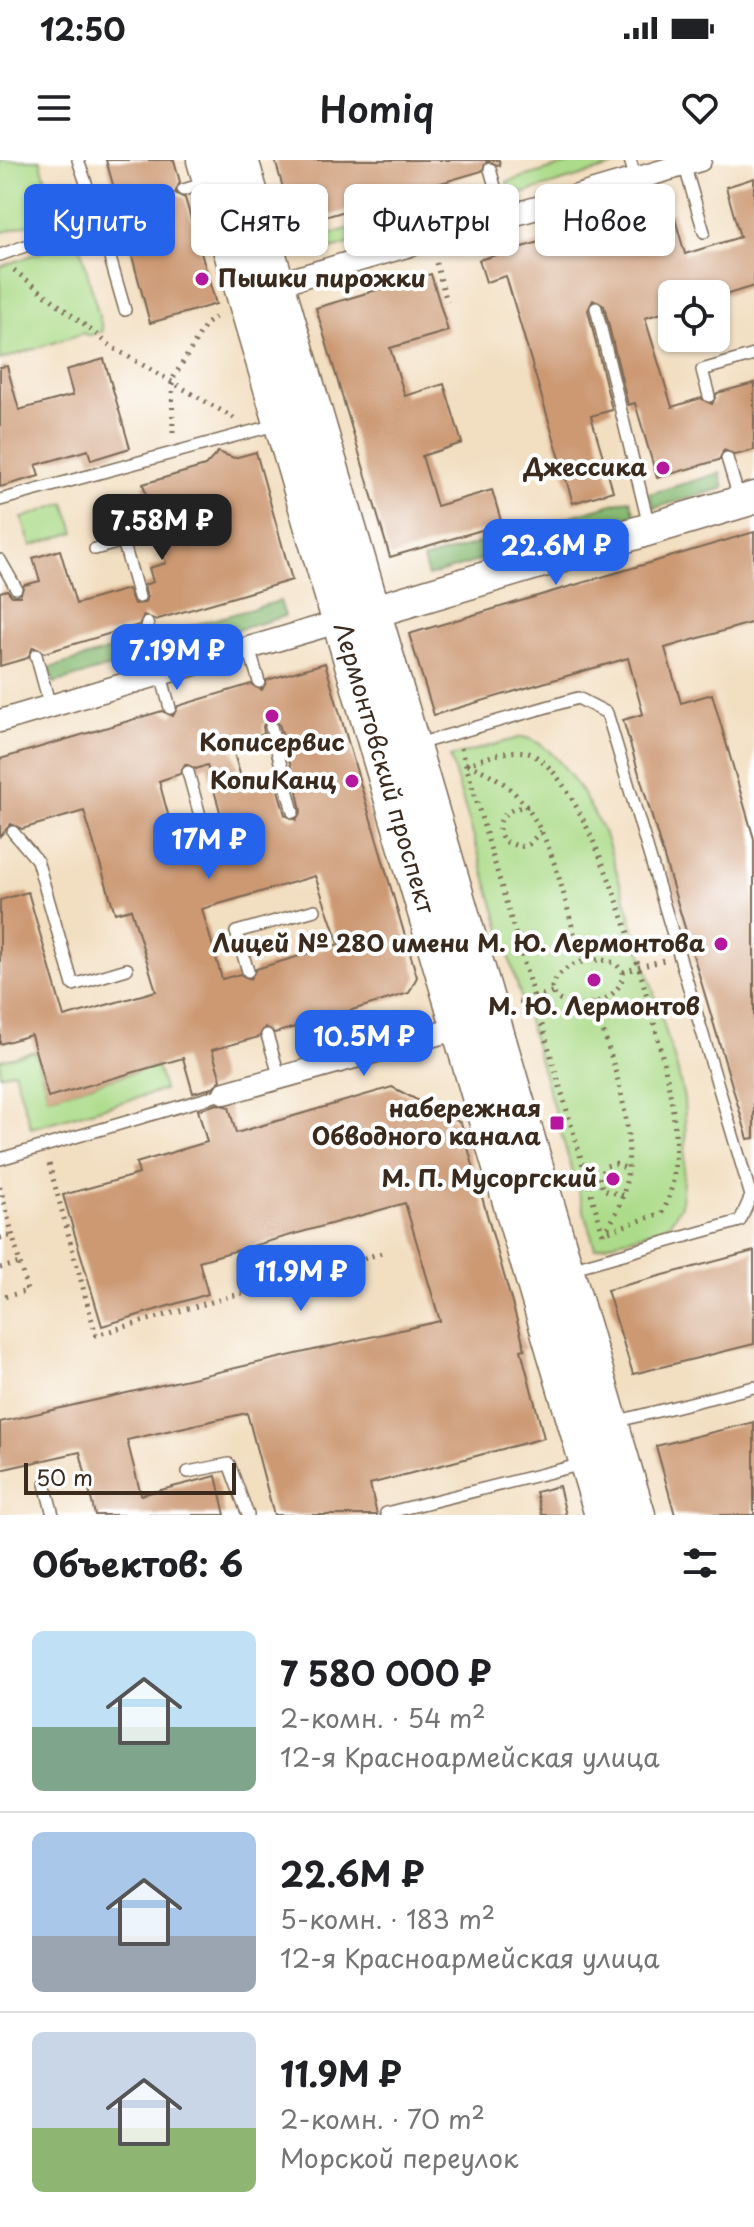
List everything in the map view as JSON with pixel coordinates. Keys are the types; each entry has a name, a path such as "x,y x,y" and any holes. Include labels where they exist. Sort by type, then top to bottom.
{"main road":[{"name":"Лермонтовский проспект","path":"240,160 248,296 269,427 356,617 410,746 476,1024 603,1515"},
{"name":"Лермонтовский проспект","path":"200,177 248,296 356,617 476,1024 565,1271 637,1515"}],"street":[{"path":"519,212 633,170 692,162"},
{"path":"248,296 379,256"},
{"path":"0,721 747,500"},
{"path":"225,1093 476,1024"}],"lane":[{"path":"78,160 86,184"},
{"path":"692,162 704,232"},
{"path":"490,169 494,184"},
{"path":"4,260 24,251"},
{"path":"109,256 125,310"},
{"path":"596,308 650,530"},
{"path":"709,396 702,370 754,355"},
{"path":"0,500 269,427"},
{"path":"727,458 747,500"},
{"path":"95,549 123,541 139,597"},
{"path":"0,560 16,588"},
{"path":"147,623 170,708"},
{"path":"249,648 259,682"},
{"path":"36,655 50,706"},
{"path":"410,746 578,698 607,713 751,1196 740,1221 565,1271"},
{"path":"271,727 293,812"},
{"path":"188,772 202,823"},
{"path":"13,832 37,860 73,985 127,969"},
{"path":"248,971 236,932 315,910"},
{"path":"267,1035 280,1078"},
{"path":"0,1159 225,1093"},
{"path":"610,1423 754,1387"},
{"path":"386,1513 588,1463"},
{"path":"188,1472 229,1464 248,1515"},
{"path":"45,1484 53,1515"}],"path":[{"path":"4,260 115,349 269,427"},
{"path":"436,263 447,302"},
{"path":"173,454 172,380 207,323 248,296"},
{"path":"466,764 521,751 543,761 560,780 587,824 637,968 669,1089 673,1172 662,1213 603,1233"},
{"path":"463,753 606,1244"},
{"path":"466,764 498,778 529,806 542,830 582,961"},
{"path":"529,806 510,809 502,816 499,832 504,841 520,847 542,830"},
{"path":"487,835 499,832"},
{"path":"582,961 610,961 623,972 618,988 594,1002 569,1004 558,1001 552,992 553,982 560,973 582,961"},
{"path":"623,972 647,965"},
{"path":"523,1001 552,992"},
{"path":"594,1002 624,1116 629,1169 628,1188 617,1214 603,1233"},
{"path":"44,1147 96,1335 382,1253"},
{"path":"599,1183 601,1171 606,1166 615,1164 629,1169"},
{"path":"589,1186 599,1183"},
{"path":"599,1183 610,1194 623,1195"},
{"path":"0,1187 27,1291 0,1298"},
{"path":"0,1238 14,1235"},
{"path":"0,1268 20,1263"}],"green space":[{"path":"0,160 40,160 47,184 24,184 24,226 0,233"},
{"path":"581,160 620,160 621,164 554,184 535,184 535,190 519,195 519,184 507,182"},
{"path":"344,230 344,245 328,250 328,235"},
{"path":"30,256 83,256 103,331 88,336 84,333 0,360 0,267"},
{"path":"720,473 724,488 654,508 649,494"},
{"path":"630,499 635,514 532,545 527,529"},
{"path":"65,503 75,532 31,546 22,518"},
{"path":"509,534 514,550 428,576 423,560"},
{"path":"280,601 285,616 168,650 163,634"},
{"path":"144,640 149,656 54,683 50,668"},
{"path":"522,737 535,741 561,763 593,811 607,840 684,1099 686,1140 681,1205 672,1220 662,1228 595,1248 450,757"},
{"path":"35,1051 48,1097 157,1066 164,1090 31,1128 14,1071 0,1075 0,1060"}],"building":[{"path":"106,160 174,160 180,182 175,193 175,184 113,184"},
{"path":"275,160 499,160 500,166 487,161 482,171 438,184 344,184 344,211 328,216 328,184 282,184"},
{"path":"754,178 754,286 730,293 730,280 658,280 658,314 645,318 672,407 701,398 712,404 717,393 754,383 754,450 735,455 724,450 719,460 657,478 635,403 628,405 604,306 593,300 588,310 612,410 591,416 613,491 573,503 506,276 486,282 479,260 492,256 519,256 519,248 535,243 535,256 675,256 675,219 685,254 740,237 726,187"},
{"path":"175,193 185,198 191,219 191,256 202,256 216,304 150,323 132,256 175,256"},
{"path":"431,274 448,331 390,348 405,396 444,384 462,443 422,456 437,506 492,490 502,524 390,557 316,308"},
{"path":"104,359 130,448 91,460 88,450 36,465 39,476 0,487 0,367 7,366 19,410 73,395 66,370"},
{"path":"218,452 234,458 256,452 292,580 155,620 144,615 139,625 44,653 33,647 28,658 0,666 0,592 7,590 12,596 20,596 24,585 40,581 33,558 60,550 76,604 128,589 134,604 144,603 147,598 144,585 153,582 149,568 166,563 143,484 205,466"},
{"name":"Лицей № 280 имени М. Ю. Лермонтова","path":"754,532 754,622 665,648 681,703 712,694 754,839 754,1138 748,1139 623,720 643,714 628,658 434,715 409,634"},
{"path":"325,663 417,977 409,993 275,1033 265,1027 259,1037 212,1050 221,1080 212,1088 193,1093 183,1058 48,1097 31,1035 0,1044 0,900 28,892 64,1017 156,991 131,909 115,913 84,811 22,829 11,824 0,836 0,759 162,711 173,716 178,706 251,684 262,690 267,680","holes":["268,719 279,724 294,777 301,811 296,820 285,815 276,782 245,791 231,743 264,734 263,726","185,764 196,769 207,765 224,826 175,840 159,781 180,774","315,876 339,944 256,969 250,979 240,974 222,979 202,909"]},
{"path":"392,1087 461,1123 525,1349 521,1350 544,1438 370,1484 377,1515 274,1515 247,1413 127,1440 141,1495 216,1476 225,1515 95,1515 80,1452 0,1470 0,1422 440,1321 405,1203 199,1261 208,1294 102,1326 63,1195 139,1174 136,1163 207,1142 198,1110 217,1104 229,1107 236,1133"},
{"path":"754,1251 754,1344 633,1374 607,1290"},
{"path":"754,1422 754,1515 675,1515 656,1446"},
{"path":"559,1486 566,1515 542,1515 536,1492"}],"place":[{"name":"Пышки пирожки","path":"202,279"},
{"name":"Джессика","path":"663,468"},
{"name":"Кописервис","path":"272,716"},
{"name":"КопиКанц","path":"352,781"},
{"name":"Лицей № 280 имени М. Ю. Лермонтова","path":"721,944"},
{"name":"М. Ю. Лермонтов","path":"594,980"},
{"name":"набережная Обводного канала","path":"557,1123"},
{"name":"М. П. Мусоргский","path":"613,1179"}]}
